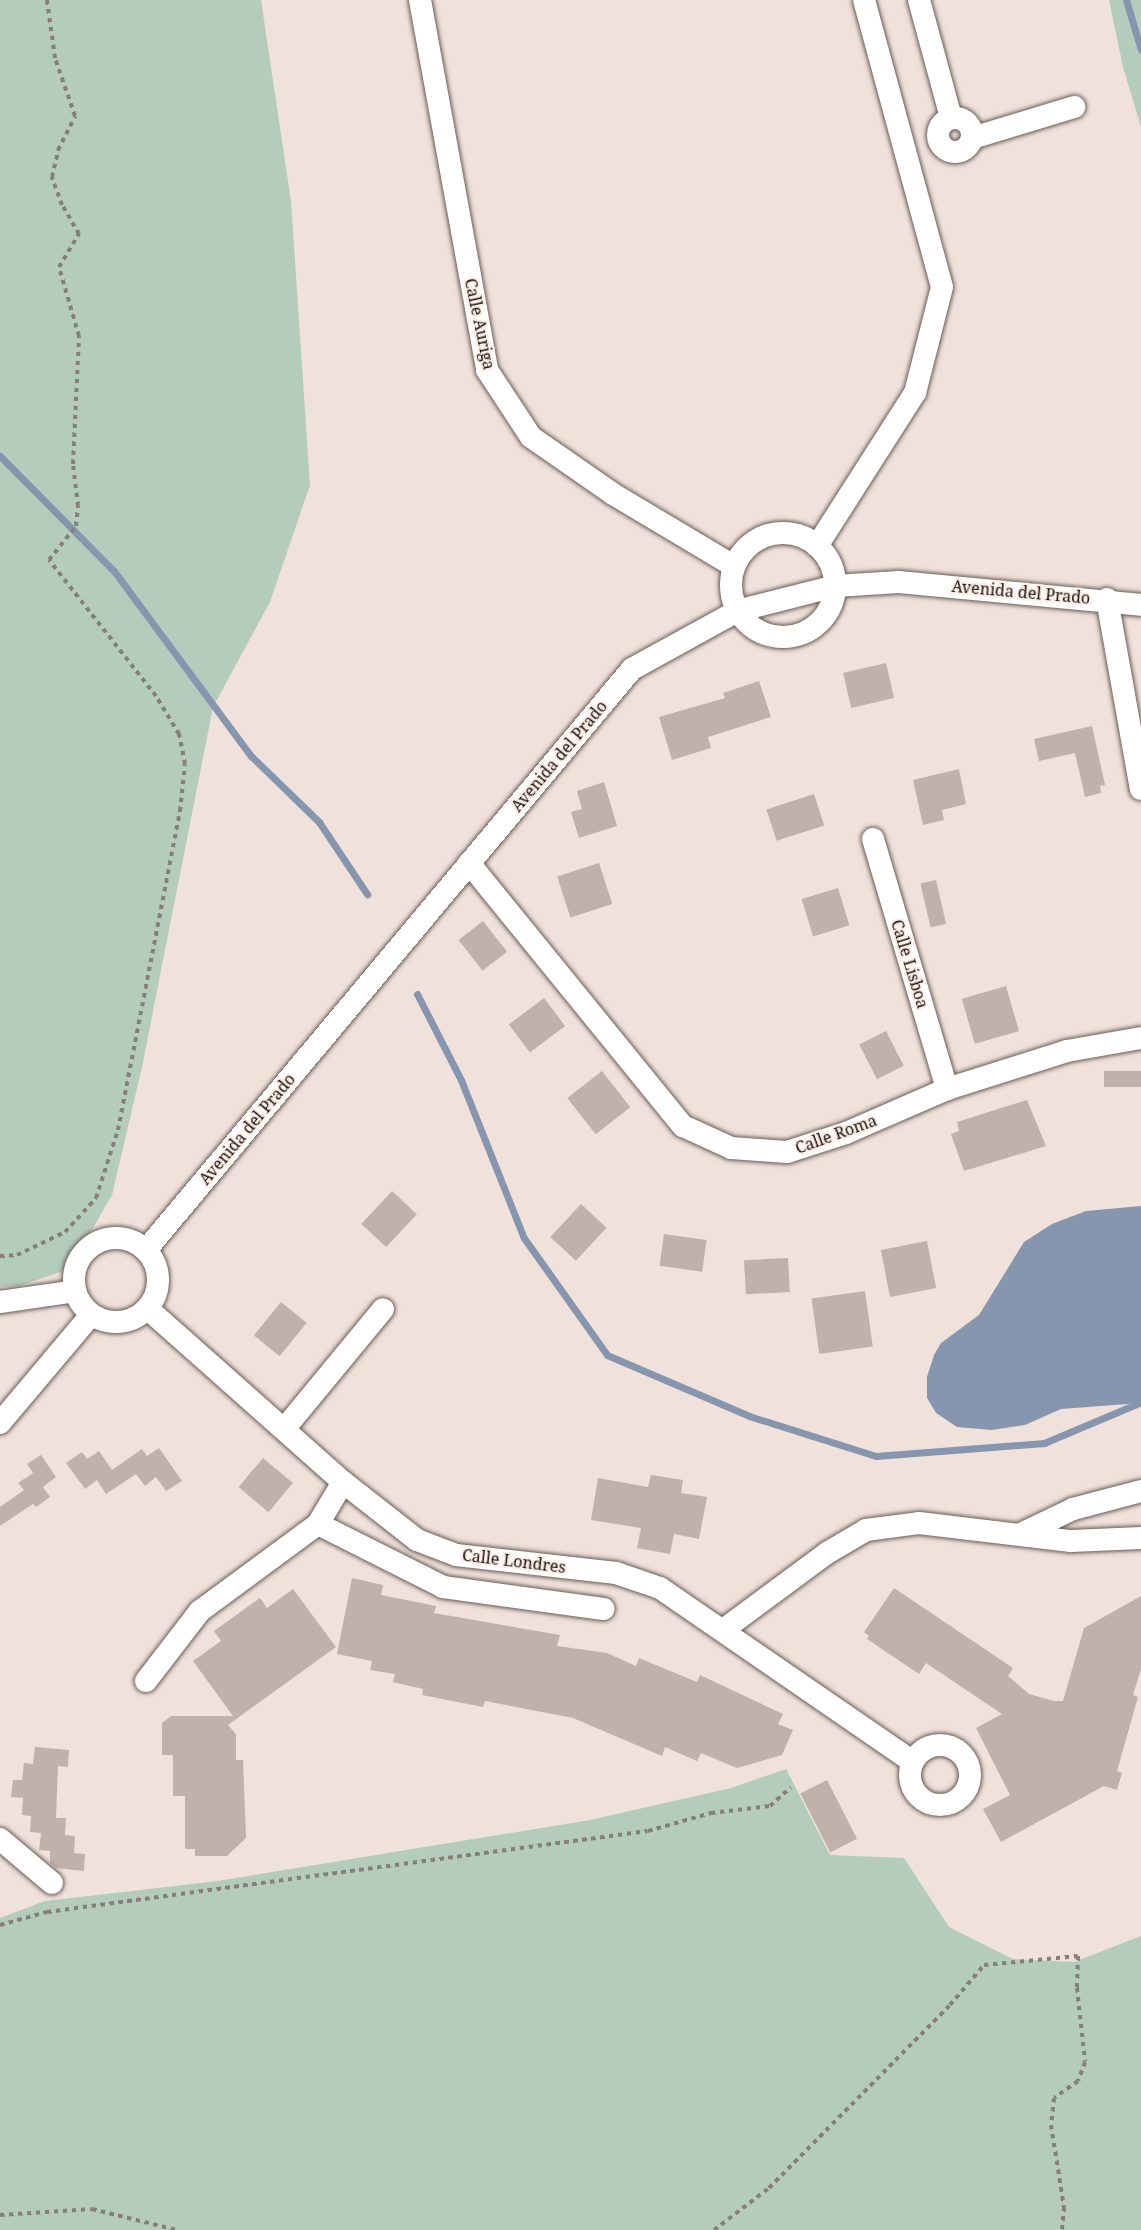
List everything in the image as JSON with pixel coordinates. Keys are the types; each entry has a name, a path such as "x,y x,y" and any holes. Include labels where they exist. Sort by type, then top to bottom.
{"street":[{"name":"Calle Auriga","path":"420,0 487,370 531,437 614,494 734,566"},
{"path":"817,546 915,393 942,287 864,0"},
{"path":"919,0 951,118 969,125 972,138 1074,107"},
{"path":"787,533 817,546 827,557 835,586 824,617 796,636 762,633 737,611 731,581 734,566 755,541 770,535 787,533"},
{"name":"Avenida del Prado","path":"146,1250 632,669 737,611 835,586 899,582 1107,599 1141,605"},
{"path":"1107,599 1141,789"},
{"name":"Calle Lisboa","path":"873,839 947,1089"},
{"name":"Calle Roma","path":"469,863 684,1126 731,1148 787,1152 846,1132 947,1089 1067,1051 1141,1038"},
{"path":"112,1238 130,1240 146,1250 159,1279 148,1309 131,1320 110,1323 91,1315 75,1291 74,1273 81,1256 94,1243 112,1238"},
{"path":"0,1302 75,1291"},
{"name":"Calle Londres","path":"148,1309 285,1428 343,1482 417,1540 456,1555 616,1573 660,1588 912,1761"},
{"path":"285,1428 382,1309"},
{"path":"0,1423 91,1315"},
{"path":"146,1681 200,1611 318,1524 343,1482"},
{"path":"1021,1534 1073,1509 1141,1491"},
{"path":"723,1630 827,1553 866,1530 919,1523 1071,1541 1141,1538"},
{"path":"318,1524 443,1587 603,1609"},
{"path":"0,1839 52,1883"}],"path":[{"path":"0,1256 18,1254 65,1232 96,1198 118,1130 180,811 185,764 179,734 156,696 49,560 76,526 78,506 73,464 79,336 59,267 79,234 62,205 52,177 58,150 75,116 55,58 47,0"},
{"path":"0,1925 47,1912 648,1831 711,1813 771,1806 791,1787"},
{"path":"714,2230 769,2188 950,2005 984,1965 1078,1956 1077,1988 1085,2062 1078,2081 1054,2098 1051,2125 1064,2207 1062,2230"},
{"path":"0,2215 93,2209 177,2230"}],"green space":[{"path":"0,0 261,0 291,201 310,485 270,602 213,707 142,1067 112,1195 89,1235 61,1272 19,1286 0,1287"},
{"path":"1109,0 1141,0 1141,127 1123,67"},
{"path":"786,1769 830,1855 904,1858 949,1927 1013,1959 1074,1962 1141,1936 1141,2230 0,2230 0,1918 45,1901 218,1881 590,1820 731,1788"}],"water":[{"path":"1141,1206 1141,1403 1061,1409 1025,1425 992,1430 957,1427 936,1413 927,1398 927,1377 934,1355 941,1343 979,1315 1024,1242 1052,1224 1086,1211"}],"building":[{"path":"886,663 894,698 851,708 843,673"},
{"path":"759,681 771,717 708,737 711,748 672,760 659,717 725,698 723,693"},
{"path":"1092,726 1105,785 1100,786 1101,793 1085,797 1075,753 1039,761 1034,739"},
{"path":"959,769 966,804 942,810 944,820 923,825 913,780"},
{"path":"604,782 617,826 579,838 571,812 582,809 577,791"},
{"path":"814,794 824,825 777,841 766,809"},
{"path":"599,863 612,904 570,917 557,877"},
{"path":"936,880 946,924 931,927 920,884"},
{"path":"838,888 849,925 813,936 802,899"},
{"path":"483,921 507,952 483,971 459,940"},
{"path":"1006,986 1019,1031 975,1044 962,999"},
{"path":"544,998 565,1026 530,1052 509,1024"},
{"path":"886,1031 904,1066 877,1079 859,1045"},
{"path":"602,1071 630,1107 596,1134 567,1098"},
{"path":"1104,1071 1141,1071 1141,1087 1104,1087"},
{"path":"1027,1100 1046,1146 964,1171 951,1134 959,1131 957,1122"},
{"path":"392,1191 417,1214 386,1247 361,1224"},
{"path":"581,1204 607,1228 576,1261 550,1237"},
{"path":"664,1234 707,1240 702,1272 660,1266"},
{"path":"927,1241 936,1288 890,1297 881,1250"},
{"path":"788,1258 790,1292 746,1294 744,1260"},
{"path":"865,1291 873,1346 819,1354 812,1299"},
{"path":"281,1302 307,1323 280,1356 254,1335"},
{"path":"159,1448 182,1481 166,1491 156,1477 145,1486 136,1474 106,1494 97,1480 85,1489 66,1463 82,1452 87,1459 99,1451 112,1470 142,1449 147,1456"},
{"path":"41,1455 56,1477 43,1487 50,1497 36,1507 33,1504 0,1526 0,1507 24,1490 18,1483 33,1473 27,1464"},
{"path":"263,1458 293,1483 268,1512 239,1487"},
{"path":"651,1475 683,1480 681,1493 707,1497 699,1539 674,1534 670,1554 637,1548 641,1528 591,1520 598,1478 648,1487"},
{"path":"352,1578 383,1585 381,1595 436,1606 434,1613 560,1635 557,1646 607,1653 636,1666 639,1658 697,1682 700,1675 783,1714 778,1724 793,1730 782,1755 737,1768 701,1753 697,1761 665,1747 662,1756 573,1718 485,1701 483,1707 422,1695 423,1689 393,1682 395,1674 370,1670 372,1661 337,1654"},
{"path":"894,1588 1013,1668 1008,1676 1029,1694 1054,1701 1063,1701 1084,1628 1141,1596 1141,1669 1133,1695 1138,1697 1117,1771 1122,1773 1117,1790 1104,1786 1001,1842 983,1809 1010,1795 976,1728 1002,1714 926,1663 919,1674 867,1639 869,1636 864,1632"},
{"path":"293,1589 336,1647 228,1725 236,1734 236,1760 243,1760 246,1838 227,1856 195,1856 195,1849 185,1849 185,1796 173,1796 173,1755 162,1755 162,1723 171,1716 233,1716 193,1661 221,1641 214,1631 260,1598 267,1608"},
{"path":"35,1747 69,1750 68,1767 58,1766 56,1818 66,1818 65,1835 75,1836 74,1853 85,1854 84,1871 56,1868 50,1863 50,1851 39,1850 41,1833 30,1832 31,1816 22,1815 23,1798 11,1797 13,1780 22,1780 24,1763 33,1764"},
{"path":"827,1780 857,1839 830,1852 800,1794"}],"waterway":[{"path":"1126,0 1141,50"},
{"path":"0,456 114,571 251,756 319,822 367,894"},
{"path":"417,994 461,1080 524,1238 607,1355 749,1416 876,1456 1044,1443 1139,1403"}]}
